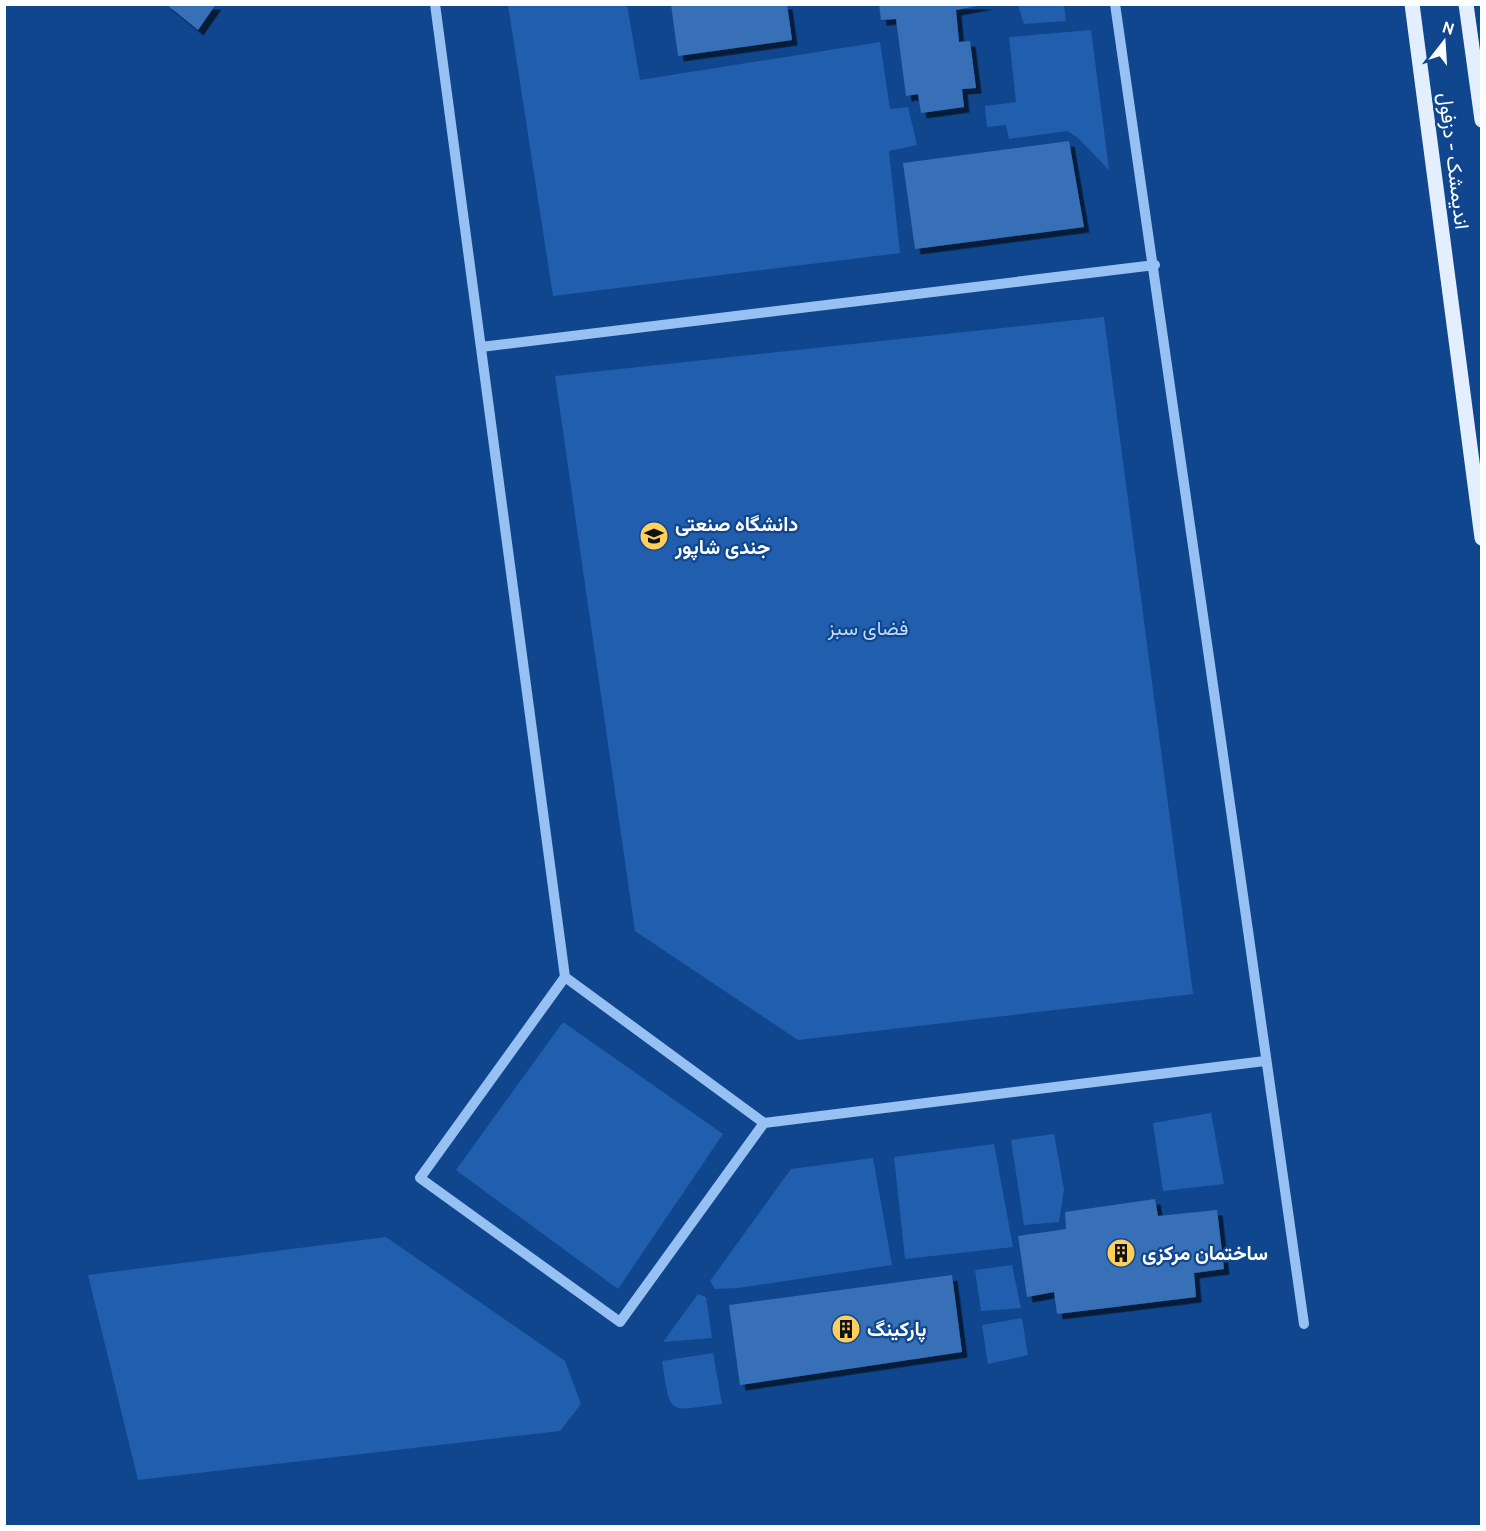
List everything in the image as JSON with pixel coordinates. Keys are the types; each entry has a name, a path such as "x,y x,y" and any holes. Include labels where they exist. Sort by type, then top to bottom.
{"main road":[{"name":"اندیمشک - دزفول","path":"1412,4 1482,538"},
{"path":"1466,4 1482,120"}],"lane":[{"path":"435,4 564,977 420,1178 620,1322 764,1123"},
{"path":"1115,4 1155,265 1265,1061 1304,1324"},
{"path":"481,347 1155,265"},
{"path":"564,977 764,1123 1265,1061"}],"green space":[{"path":"508,5 627,5 640,80 880,42 890,109 908,107 917,145 889,151 900,253 553,296"},
{"path":"1018,5 1064,5 1066,21 1024,24"},
{"path":"1091,30 1109,170 1077,137 1067,131 1009,139 1006,125 987,127 985,106 1016,102 1009,37"},
{"name":"فضای سبز","path":"1104,317 1193,994 798,1040 635,931 555,376"},
{"path":"563,1022 723,1134 618,1289 456,1170"},
{"path":"1211,1113 1224,1184 1163,1191 1153,1123"},
{"path":"1054,1134 1064,1189 1059,1222 1024,1225 1011,1140"},
{"path":"994,1144 1013,1247 905,1259 894,1157"},
{"path":"873,1158 892,1265 738,1288 715,1289 710,1281 791,1169"},
{"path":"386,1237 565,1361 581,1404 560,1431 138,1480 88,1275"},
{"path":"1012,1265 1021,1308 981,1311 975,1270"},
{"path":"698,1294 706,1297 712,1338 663,1342"},
{"path":"1022,1318 1028,1355 988,1364 982,1325"},
{"path":"713,1353 722,1404 691,1408 675,1406 668,1393 662,1361"}],"building":[{"path":"166,4 216,4 198,30"},
{"path":"671,4 787,4 792,40 678,56"},
{"path":"879,4 988,4 956,10 959,42 970,41 976,88 962,89 964,107 921,113 918,94 906,96 896,19 881,20"},
{"path":"1069,141 1084,227 915,249 903,163"},
{"name":"ساختمان مرکزی","path":"1155,1199 1158,1216 1217,1210 1224,1269 1194,1273 1196,1297 1057,1314 1054,1292 1027,1297 1018,1236 1066,1229 1065,1212"},
{"name":"پارکینگ","path":"952,1275 962,1352 740,1385 729,1305"}],"place":[{"name":"دانشگاه صنعتی جندی شاپور","path":"654,536"},
{"name":"ساختمان مرکزی","path":"1121,1253"},
{"name":"پارکینگ","path":"846,1329"}]}
